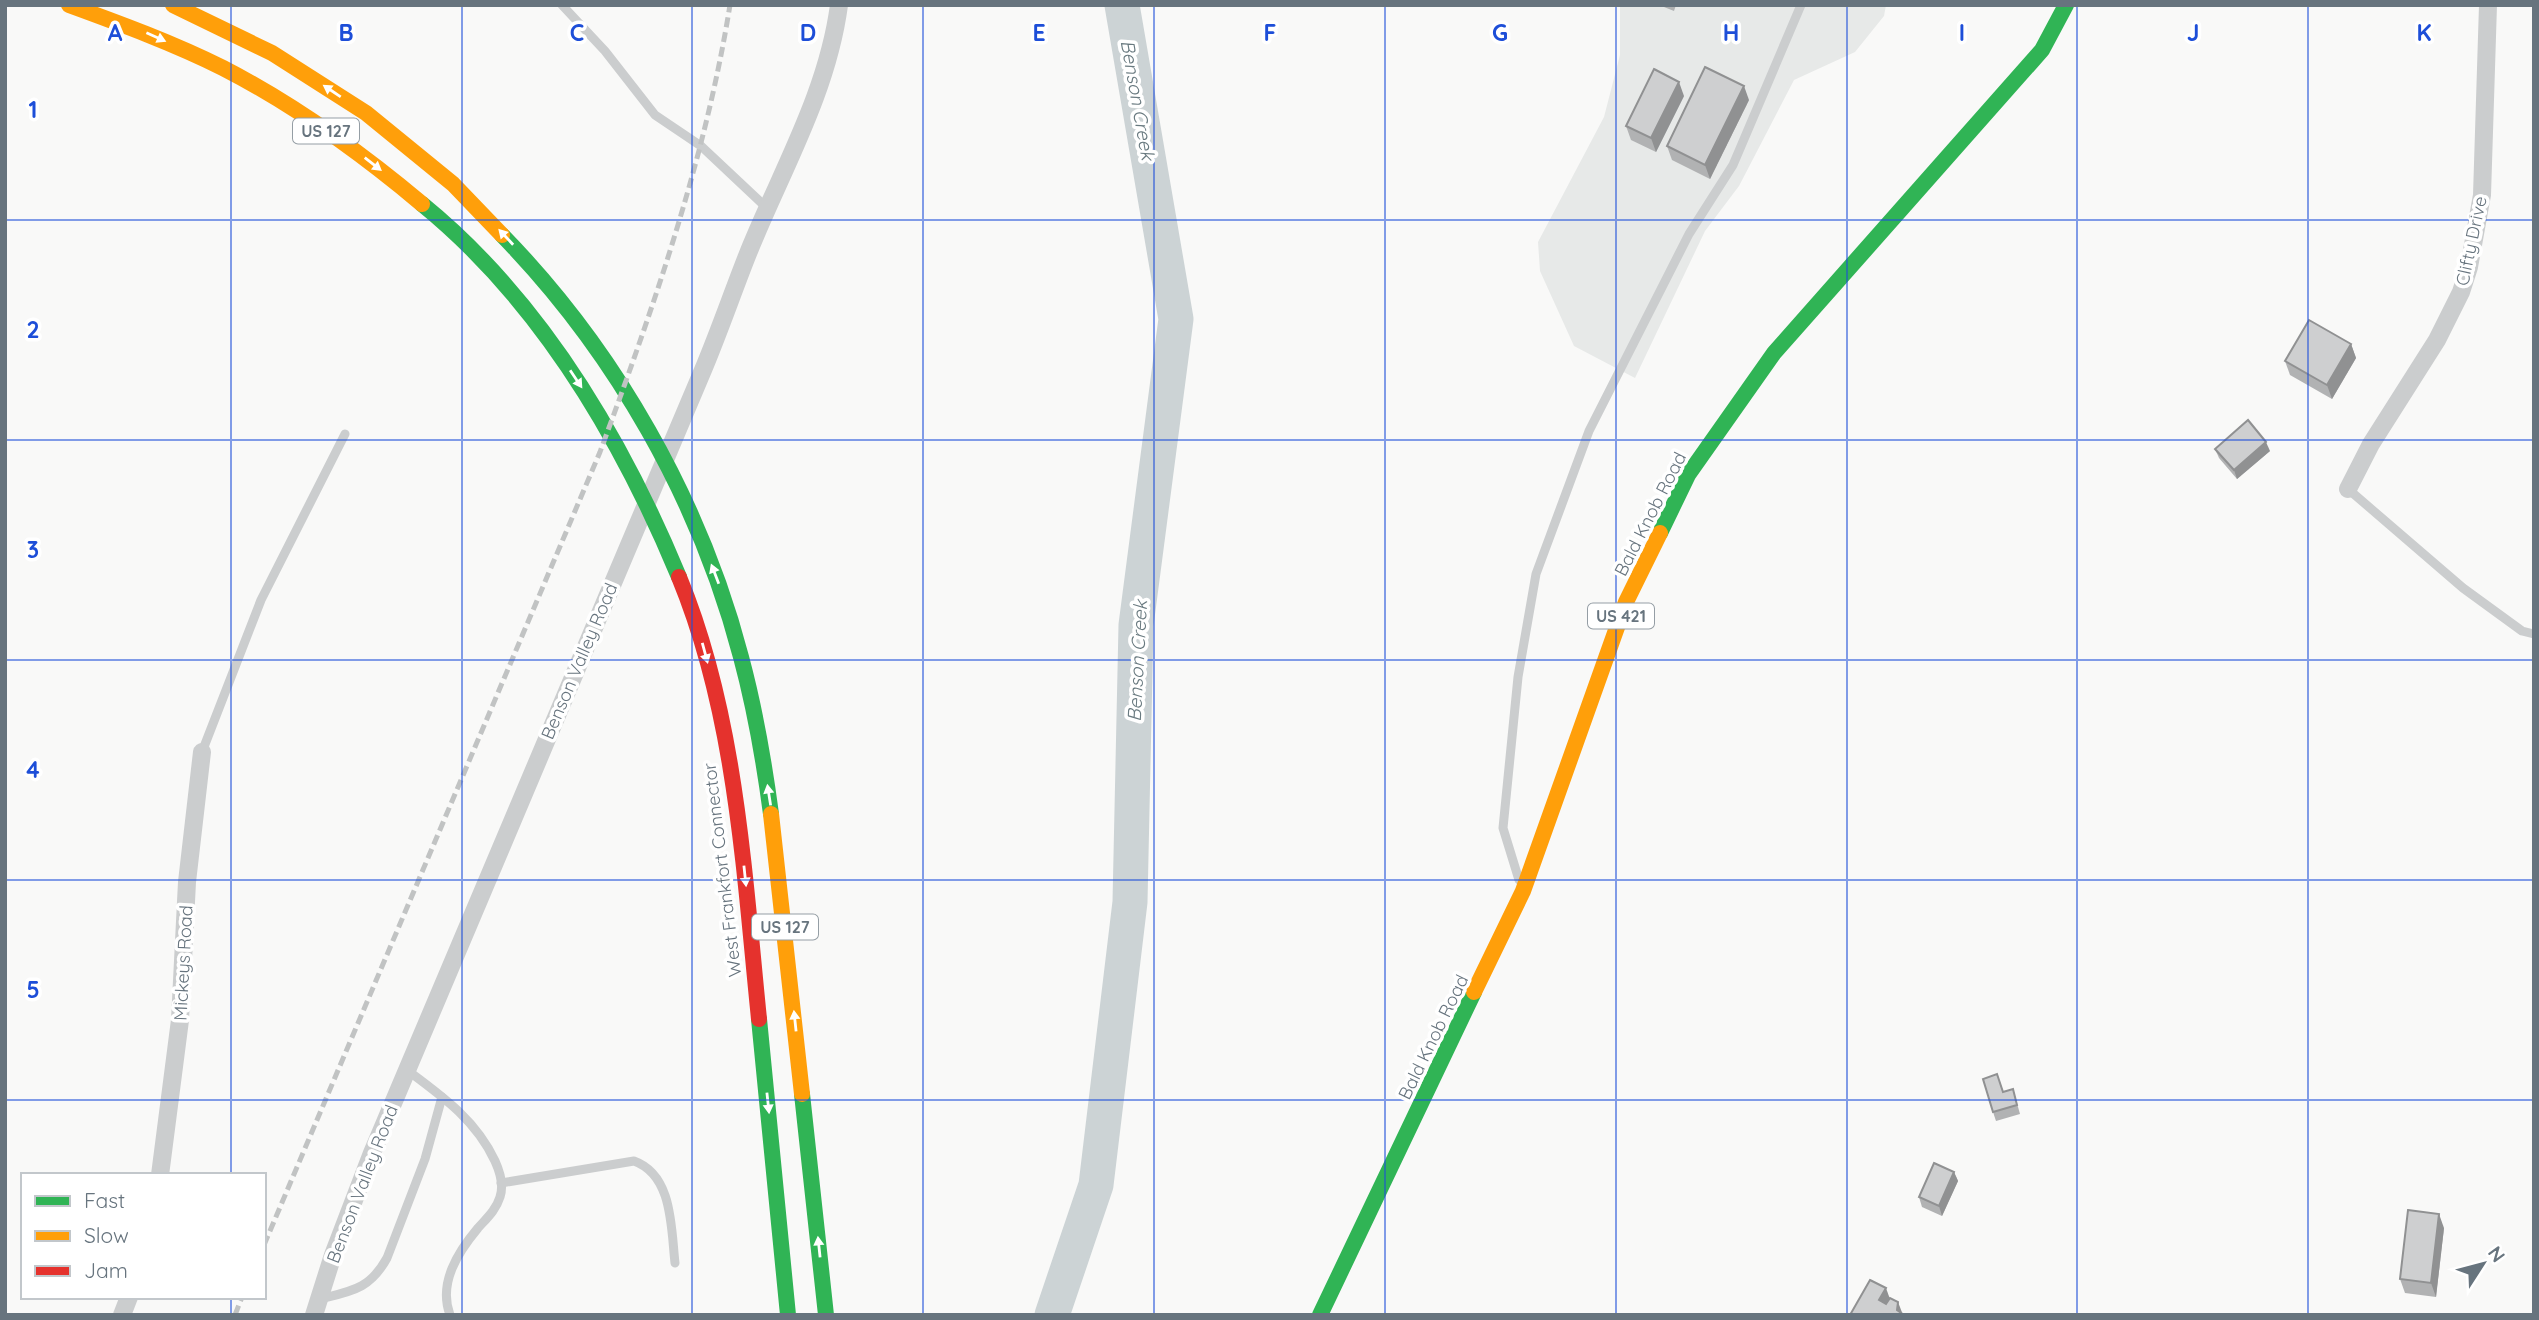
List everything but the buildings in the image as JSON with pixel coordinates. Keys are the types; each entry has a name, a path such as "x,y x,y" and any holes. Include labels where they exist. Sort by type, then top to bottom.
{"main road":[{"name":"West Frankfort Connector","path":"69,5 150,34 254,85 323,129 398,184 484,263 536,324 592,401 621,452 683,588 698,628 723,725 733,782 788,1315"},
{"name":"US 127","path":"173,5 281,59 372,119 456,187 496,225 552,287 598,351 657,447 705,547 724,598 740,652 764,760 779,871 826,1315"},
{"name":"Bald Knob Road","path":"1320,1315 1523,891 1626,602 1688,475 1774,353 2042,50 2066,5"}],"street":[{"name":"Benson Valley Road","path":"316,1307 352,1205 407,1070 813,104 828,60 839,5"},
{"name":"Clifty Drive","path":"2348,489 2371,444 2437,340 2461,292 2469,267 2482,195 2487,5"},
{"name":"Mickeys Road","path":"160,1173 180,1020 187,882 202,752"}],"lane":[{"path":"562,5 605,51 655,115 701,146 768,209"},
{"path":"1523,891 1503,828 1518,677 1536,574 1589,431 1689,234 1733,165 1801,5"},
{"path":"202,752 261,600 345,434"},
{"path":"2348,489 2463,588 2522,631 2534,634"},
{"path":"407,1070 471,1123 487,1144 501,1174 501,1195 494,1210 475,1231 451,1268 446,1305 450,1315"},
{"path":"316,1307 366,1284 379,1274 425,1159 442,1097"},
{"path":"501,1183 634,1161 648,1166 668,1201 675,1263"}],"shaded area":[{"path":"1620,5 1886,5 1884,16 1855,52 1794,80 1739,186 1705,231 1635,378 1574,346 1540,271 1538,242 1604,117 1620,55"}],"waterway":[{"name":"Benson Creek","path":"1052,1315 1096,1185 1130,902 1136,625 1176,319 1122,5"}],"railway":[{"path":"266,1240 600,452 676,232 707,120 730,5"},
{"path":"235,1315 241,1299"}],"traffic: fast":[{"path":"1660,533 1688,475 1774,353 2042,50 2066,5"},
{"path":"422,204 465,242 504,284 573,374 631,473 679,577"},
{"path":"502,235 543,280 581,328 616,378 677,485 724,599 741,657 759,735 771,814"},
{"path":"1320,1315 1474,992"},
{"path":"759,1019 788,1315"},
{"path":"802,1094 826,1315"}],"traffic: slow":[{"path":"69,5 185,50 250,82 326,130 422,204"},
{"path":"173,5 272,53 366,113 453,184 502,235"},
{"path":"1474,992 1523,891 1626,602 1660,533"},
{"path":"771,814 802,1094"}],"traffic: jam":[{"path":"679,577 698,630 725,739 742,851 759,1019"}]}
